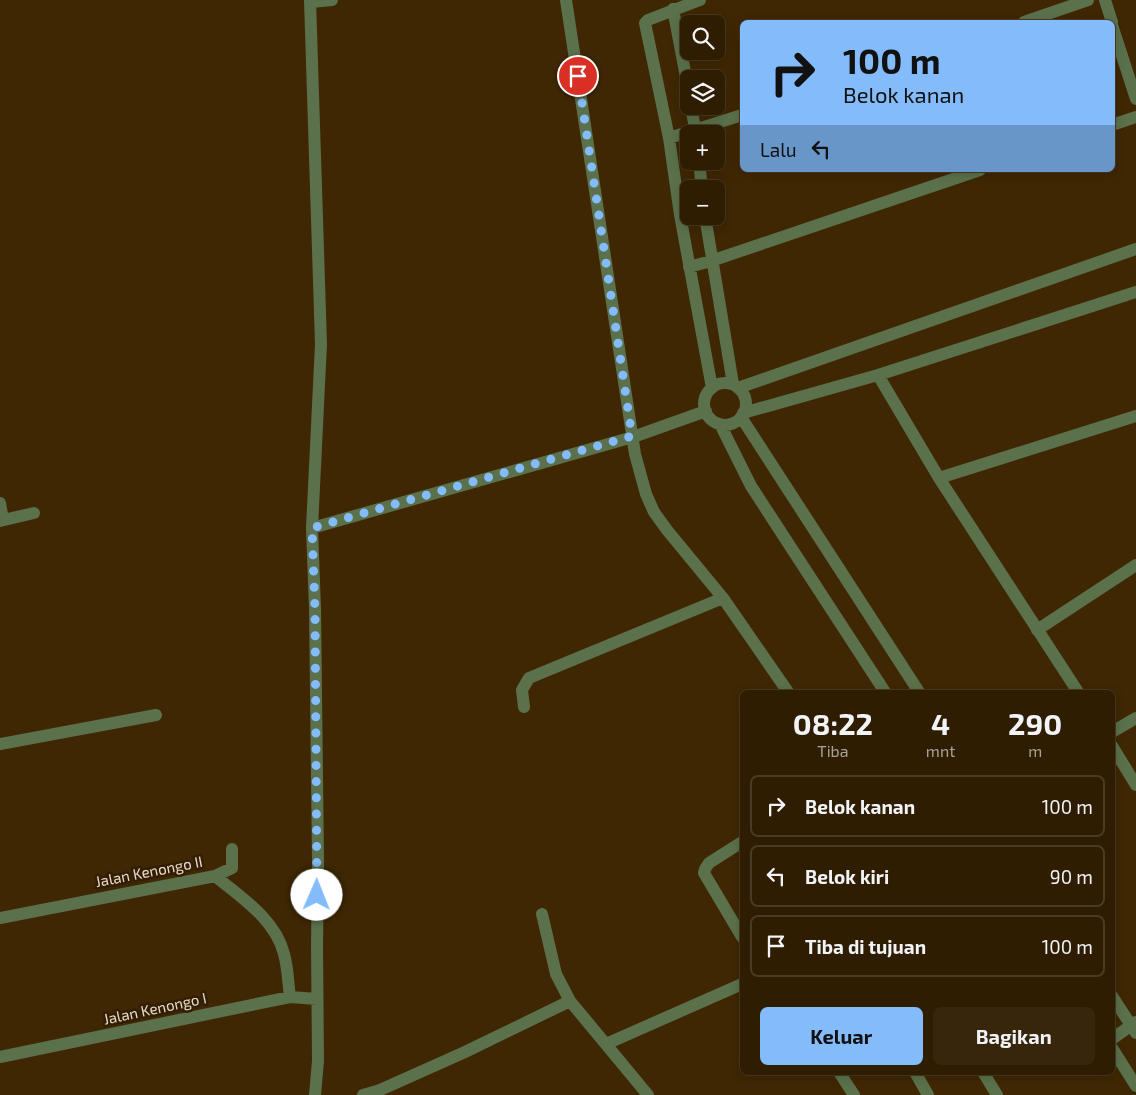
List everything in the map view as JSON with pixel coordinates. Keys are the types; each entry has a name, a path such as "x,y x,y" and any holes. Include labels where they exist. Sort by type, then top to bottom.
{"street":[{"path":"315,1095 318,1061 318,861 312,528 321,344 310,1 332,0"},
{"path":"566,0 632,436 641,477 654,512 723,598 787,690"},
{"path":"680,194 645,23 673,9 700,0"},
{"path":"1030,20 1088,0"},
{"path":"1105,0 1111,20"},
{"path":"673,9 685,70"},
{"path":"1115,33 1136,99"},
{"path":"713,125 740,116"},
{"path":"1115,124 1136,117"},
{"path":"669,138 680,135"},
{"path":"689,266 711,261 974,172"},
{"path":"685,225 689,266 712,388"},
{"path":"706,225 711,261 735,386 745,400 746,406 742,415 735,422 720,424 714,422 704,405 705,399 712,388 718,384 735,386 1136,249"},
{"path":"742,415 878,375 1136,292"},
{"path":"878,375 939,478 1077,690"},
{"path":"312,528 632,436 706,411"},
{"path":"742,415 918,690"},
{"path":"939,478 1136,416"},
{"path":"720,424 751,486 884,690"},
{"path":"0,503 1,521 34,513"},
{"path":"1037,630 1136,565"},
{"path":"524,707 522,690 529,678 723,598"},
{"path":"0,744 156,715"},
{"path":"1115,730 1136,718"},
{"path":"1115,751 1136,785"},
{"path":"740,843 709,864 704,873 740,934"},
{"path":"215,876 232,868 232,849"},
{"name":"Jalan Kenongo II","path":"0,918 215,876 259,914 276,934 285,955 290,997"},
{"path":"542,914 556,974 570,1001 648,1095"},
{"path":"606,1044 740,985"},
{"name":"Jalan Kenongo I","path":"0,1057 290,997 317,999"},
{"path":"1115,1000 1134,1027 1115,1037"},
{"path":"363,1095 380,1090 465,1052 570,1001"},
{"path":"1115,1053 1136,1086"},
{"path":"841,1075 854,1095"},
{"path":"917,1075 928,1095"},
{"path":"985,1075 997,1095"}],"route":[{"path":"317,895 315,609 312,528 632,436 578,76"}]}
